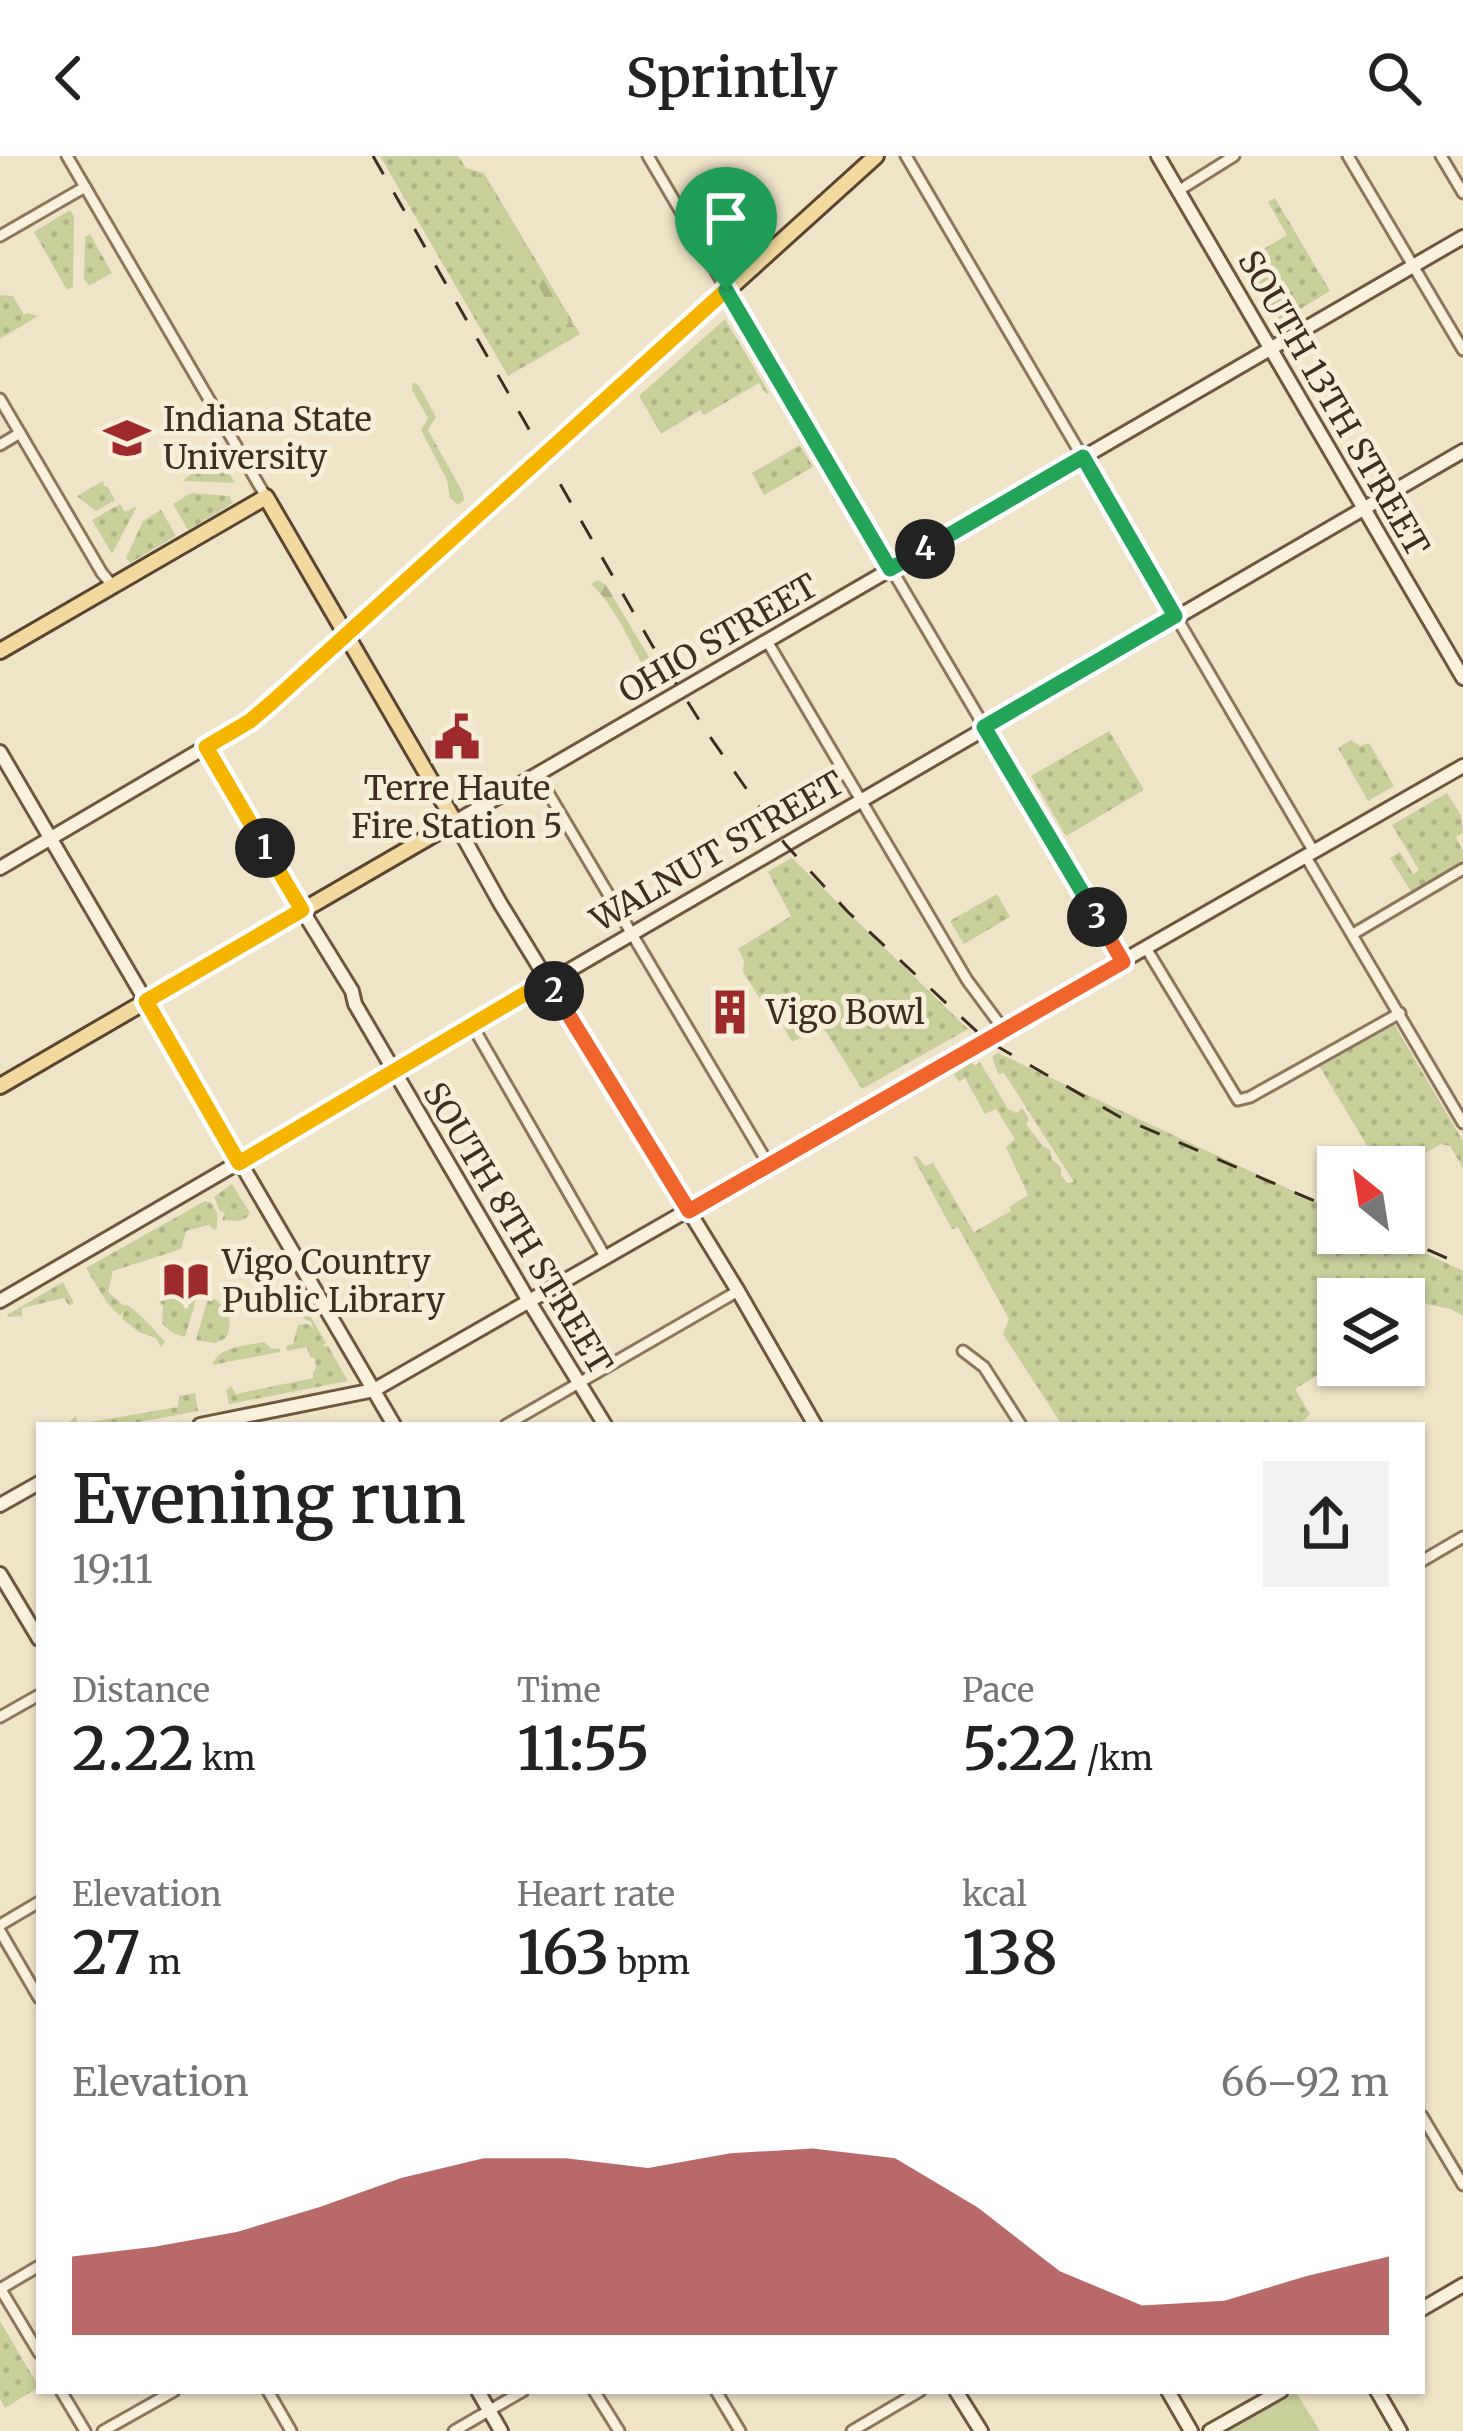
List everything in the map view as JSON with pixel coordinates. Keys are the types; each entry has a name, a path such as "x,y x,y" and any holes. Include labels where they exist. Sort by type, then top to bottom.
{"main road":[{"path":"346,635 876,156"},
{"path":"0,651 266,496 455,822"},
{"name":"OHIO STREET","path":"0,1085 455,822"}],"street":[{"path":"67,156 266,496"},
{"path":"648,156 1123,962"},
{"path":"906,156 1463,1123"},
{"name":"SOUTH 13TH STREET","path":"1158,156 1463,678"},
{"path":"1178,190 1234,156"},
{"path":"1348,156 1463,350"},
{"path":"1441,156 1463,193"},
{"path":"0,236 85,187"},
{"name":"OHIO STREET","path":"455,822 1463,237"},
{"path":"0,398 113,586"},
{"path":"0,445 20,433"},
{"name":"WALNUT STREET","path":"0,1301 1463,451"},
{"path":"0,868 258,715 346,635"},
{"path":"767,640 967,980 1004,1030"},
{"name":"SOUTH 8TH STREET","path":"206,747 602,1422"},
{"path":"0,752 392,1422"},
{"path":"215,1422 374,1390 1463,766"},
{"path":"536,774 769,1165"},
{"path":"455,822 813,1422"},
{"path":"1352,934 1463,869"},
{"path":"1146,949 1238,1100 1400,1013"},
{"path":"472,1025 607,1258"},
{"path":"511,1422 738,1291"},
{"path":"963,1351 984,1367 1019,1422"},
{"path":"0,1505 36,1485"},
{"path":"1425,1559 1463,1537"},
{"path":"0,1574 36,1634"},
{"path":"0,1717 36,1698"},
{"path":"36,1904 0,1928 36,1993"},
{"path":"1425,2121 1463,2185"},
{"path":"36,2268 0,2288 36,2349"},
{"path":"1425,2307 1463,2285"},
{"path":"63,2394 85,2431"},
{"path":"104,2431 169,2394"},
{"path":"270,2394 291,2431"},
{"path":"480,2394 501,2431"},
{"path":"454,2431 518,2394"},
{"path":"597,2394 619,2431"},
{"path":"718,2394 740,2431"},
{"path":"852,2431 915,2394"},
{"path":"958,2394 980,2431"},
{"path":"1170,2394 1191,2431"},
{"path":"1210,2431 1276,2394"},
{"path":"1379,2394 1400,2431"}],"green space":[{"path":"380,156 458,156 466,168 484,173 580,334 508,376"},
{"path":"479,174 576,331 574,335 568,335 474,181"},
{"path":"1275,198 1330,291 1280,321 1244,261 1287,235 1268,202"},
{"path":"70,210 74,216 73,287 67,290 34,232"},
{"path":"90,234 112,273 89,286 84,279 85,237"},
{"path":"0,295 13,296 24,315 38,316 0,339"},
{"path":"725,319 769,393 759,383 661,434 639,396"},
{"path":"413,382 436,417 428,430 463,493 464,500 458,505 450,498 447,480 421,430 428,418 412,390"},
{"path":"800,445 813,467 764,495 752,473"},
{"path":"215,448 235,483 183,481 192,473 187,464"},
{"path":"103,481 115,500 96,511 77,496"},
{"path":"191,493 229,496 233,503 188,530 173,504"},
{"path":"120,504 125,512 136,508 112,554 92,520"},
{"path":"161,510 176,536 130,563 126,558 143,521"},
{"path":"598,580 606,585 655,673 643,666 614,612 591,584"},
{"path":"1109,731 1144,790 1066,836 1031,776"},
{"path":"1351,740 1360,746 1369,743 1394,786 1368,801 1338,748"},
{"path":"1447,793 1461,815 1463,833 1456,837 1463,864 1412,893 1390,858 1400,852 1413,874 1419,870 1392,825"},
{"path":"791,858 968,1029 862,1089 823,1027 792,1042 775,1011 769,1013 743,972 738,949 791,916 768,872"},
{"path":"997,894 1010,917 964,944 950,921"},
{"path":"1394,1024 1463,1141 1463,1168 1450,1146 1441,1144 1425,1153 1425,1146 1367,1146 1318,1064"},
{"path":"998,1053 1317,1202 1317,1254 1425,1253 1463,1271 1463,1316 1425,1304 1425,1278 1317,1278 1317,1375 1295,1389 1310,1414 1302,1422 1060,1422 1003,1334 1009,1319 913,1157 925,1166 933,1163 974,1232 1028,1195 1006,1147 1015,1139 996,1109 985,1114 965,1078 959,1082 954,1074 980,1062 1008,1109 1017,1113 1022,1108 1029,1119 1026,1124 1050,1150 1061,1175 1067,1183 1074,1182 1004,1073 998,1074 992,1057"},
{"path":"232,1184 250,1213 238,1221 222,1220 225,1213 214,1197"},
{"path":"205,1201 217,1213 217,1228 209,1225 186,1231 181,1249 113,1271 108,1292 148,1322 165,1342 161,1347 156,1338 122,1319 124,1310 120,1316 107,1303 86,1268"},
{"path":"63,1282 74,1303 69,1306 64,1298 22,1308 22,1316 7,1315"},
{"path":"191,1292 196,1300 185,1337 162,1323 159,1301"},
{"path":"216,1299 228,1317 226,1338 215,1343 196,1340 207,1301"},
{"path":"305,1307 326,1343 322,1346 328,1346 348,1381 229,1404 226,1390 231,1386 236,1394 313,1378 315,1358 307,1347 287,1351 286,1346 293,1344 298,1325 313,1328 303,1318"},
{"path":"264,1342 280,1352 212,1365 227,1350"},
{"path":"195,1393 198,1411 139,1422 90,1422 178,1407 179,1396"},
{"path":"0,2321 36,2389 5,2408 0,2399"},
{"path":"1297,2394 1320,2431 1228,2431"}],"railway":[{"path":"373,156 652,645 785,844 848,912 986,1040 1120,1117 1317,1202"},
{"path":"1425,1249 1463,1265"}],"place":[{"name":"Indiana State University","path":"127,438"},
{"name":"Terre Haute Fire Station 5","path":"457,737"},
{"name":"Vigo Bowl","path":"730,1012"},
{"name":"Vigo Country Public Library","path":"186,1281"}],"route":[{"path":"726,290 890,569 1083,457 1175,616 984,727 1123,962 689,1211 548,980 239,1163 146,1001 302,910 206,747 270,704 726,290"}]}
